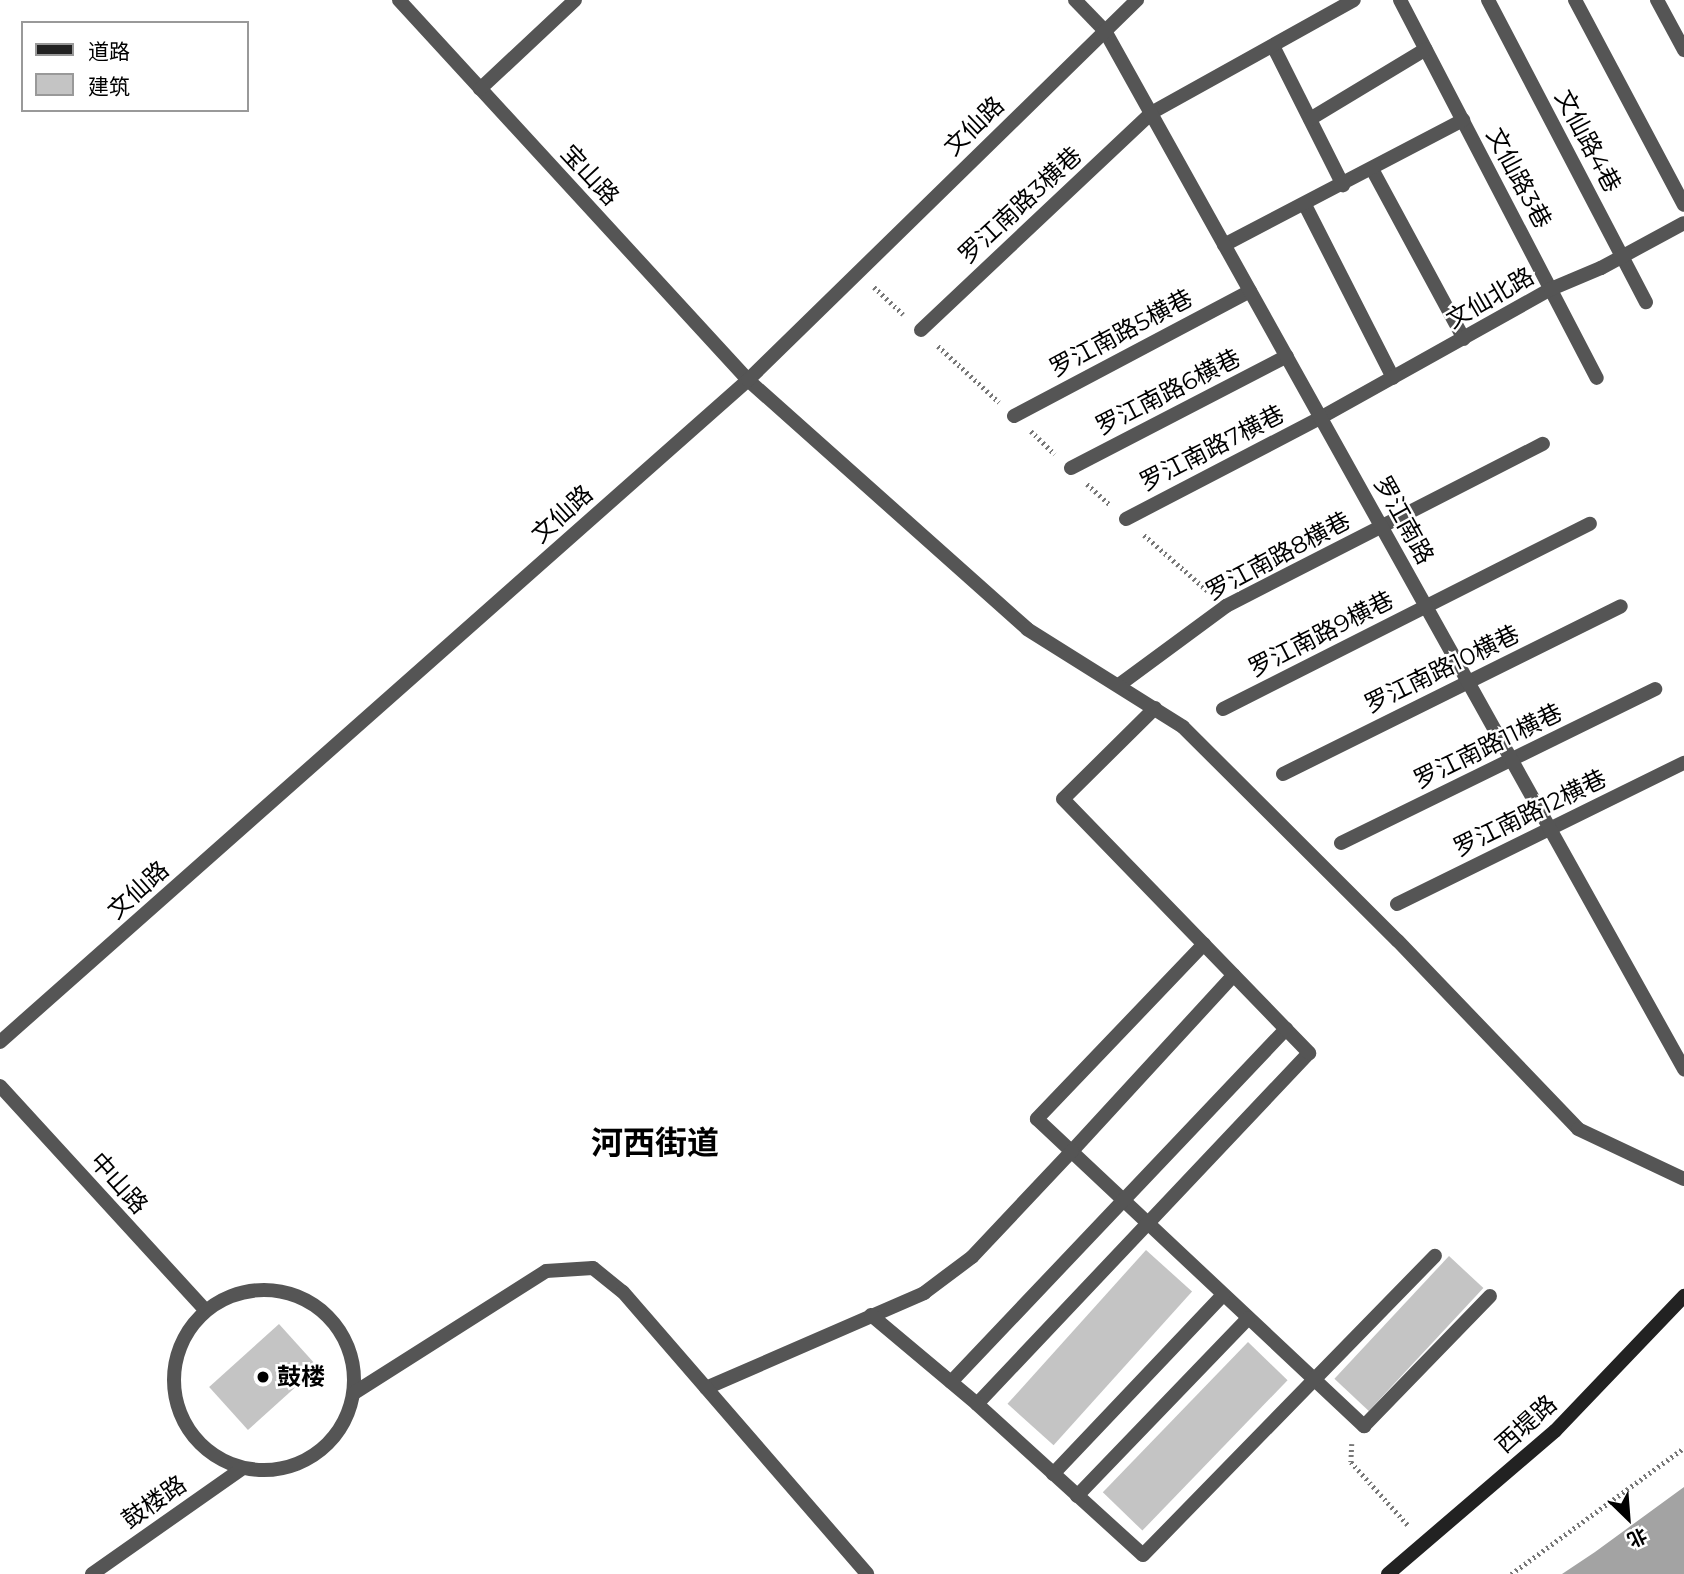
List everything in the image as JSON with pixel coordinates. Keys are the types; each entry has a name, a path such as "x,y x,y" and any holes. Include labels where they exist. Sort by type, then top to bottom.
{"main road":[{"name":"西堤路","path":"1388,1574 1555,1431 1684,1296"}],"street":[{"name":"宝山路","path":"399,0 748,380 1027,629 1183,727 1388,931 1578,1129 1684,1179"},
{"path":"480,89 575,0"},
{"name":"罗江南路","path":"1075,0 1105,31 1684,1069"},
{"name":"文仙路","path":"0,1042 748,380 1137,0"},
{"name":"罗江南路3横巷","path":"921,330 1150,113 1354,0"},
{"name":"文仙路3巷","path":"1401,0 1597,378"},
{"name":"文仙路4巷","path":"1488,0 1646,302"},
{"path":"1575,0 1684,205"},
{"path":"1657,0 1684,50"},
{"path":"1273,46 1343,185"},
{"path":"1310,119 1426,49"},
{"path":"1224,245 1464,120"},
{"path":"1371,169 1464,339"},
{"path":"1305,205 1393,377"},
{"name":"文仙北路","path":"1320,418 1551,289 1601,268 1684,223"},
{"name":"罗江南路5横巷","path":"1014,416 1250,291"},
{"name":"罗江南路6横巷","path":"1070,468 1286,356"},
{"name":"罗江南路7横巷","path":"1126,519 1320,418"},
{"name":"罗江南路8横巷","path":"1119,685 1226,607 1543,444"},
{"name":"罗江南路9横巷","path":"1223,709 1590,524"},
{"name":"罗江南路10横巷","path":"1283,774 1621,606"},
{"name":"罗江南路11横巷","path":"1341,843 1655,689"},
{"path":"977,1404 1309,1053 1063,799 1155,708"},
{"name":"罗江南路12横巷","path":"1397,904 1684,763"},
{"path":"1204,944 1037,1119 1364,1426 1490,1296"},
{"path":"706,1388 924,1293 972,1257 1234,975"},
{"path":"951,1382 1286,1029"},
{"name":"中山路","path":"0,1086 205,1310"},
{"path":"871,1315 977,1404 1143,1555 1435,1256"},
{"path":"354,1392 546,1271 593,1268 623,1292 867,1574"},
{"path":"271,1290 306,1300 334,1324 351,1356 354,1392 343,1424 322,1450 309,1459 278,1470 243,1468 219,1460 196,1441 180,1416 173,1388 176,1358 188,1331 205,1310 230,1296 271,1290"},
{"path":"1053,1474 1223,1295"},
{"path":"1077,1496 1248,1318"},
{"name":"鼓楼路","path":"92,1574 243,1468"}],"path":[{"path":"857,272 1226,607"},
{"path":"1353,1415 1351,1462 1424,1543"},
{"path":"1511,1574 1684,1448"}],"shaded area":[{"path":"1684,1487 1684,1574 1562,1574 1595,1552"}],"building":[{"path":"1146,1250 1192,1291 1054,1445 1007,1404"},
{"path":"1449,1256 1483,1288 1369,1411 1334,1379"},
{"name":"鼓楼","path":"279,1324 318,1367 248,1430 209,1387"},
{"path":"1248,1342 1288,1380 1142,1531 1103,1492"}],"place":[{"name":"鼓楼","path":"263,1377"}],"district":[{"name":"河西街道","path":"655,1143"}]}
